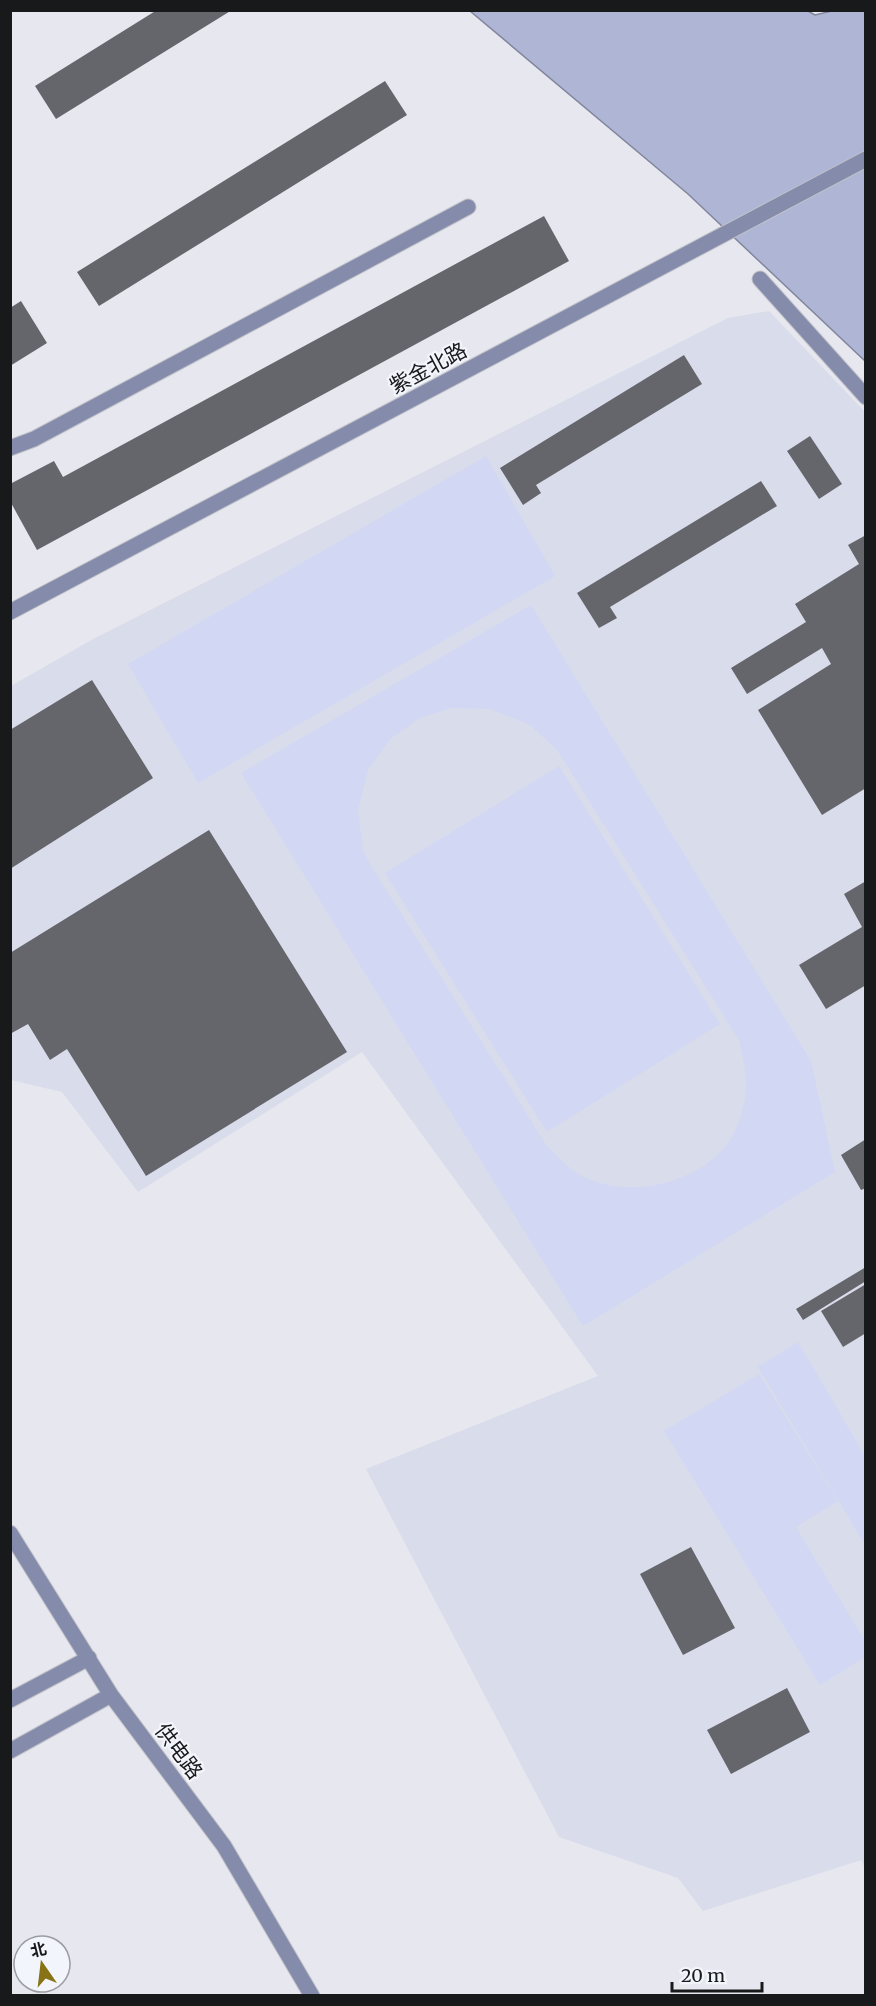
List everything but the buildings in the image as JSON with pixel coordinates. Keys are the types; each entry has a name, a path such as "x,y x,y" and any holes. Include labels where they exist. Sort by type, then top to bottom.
{"street":[{"name":"紫金北路","path":"10,612 866,159"},
{"path":"10,448 45,434 468,207"},
{"path":"760,279 866,396"},
{"name":"供电路","path":"10,1533 111,1695 224,1846 312,1995"},
{"path":"10,1700 89,1658"},
{"path":"10,1751 111,1695"}],"shaded area":[{"path":"806,10 815,15 832,11 865,11 865,361 688,194 470,11"},
{"path":"769,311 865,412 865,1868 861,1860 703,1911 678,1878 559,1837 366,1469 598,1376 362,1052 138,1192 62,1092 11,1080 11,686 95,638 728,318"},
{"path":"486,456 555,576 198,783 128,664"},
{"path":"531,605 811,1061 835,1172 583,1326 241,773","holes":["452,708 490,709 530,725 557,750 739,1040 746,1091 735,1130 729,1142 715,1157 679,1178 638,1187 598,1182 579,1174 547,1146 363,850 358,810 368,770 390,739 420,718"]},
{"path":"559,766 720,1024 547,1132 385,873"},
{"path":"798,1342 865,1456 865,1545 758,1367"},
{"path":"759,1374 838,1501 796,1527 865,1641 865,1657 820,1685 664,1431"}]}
